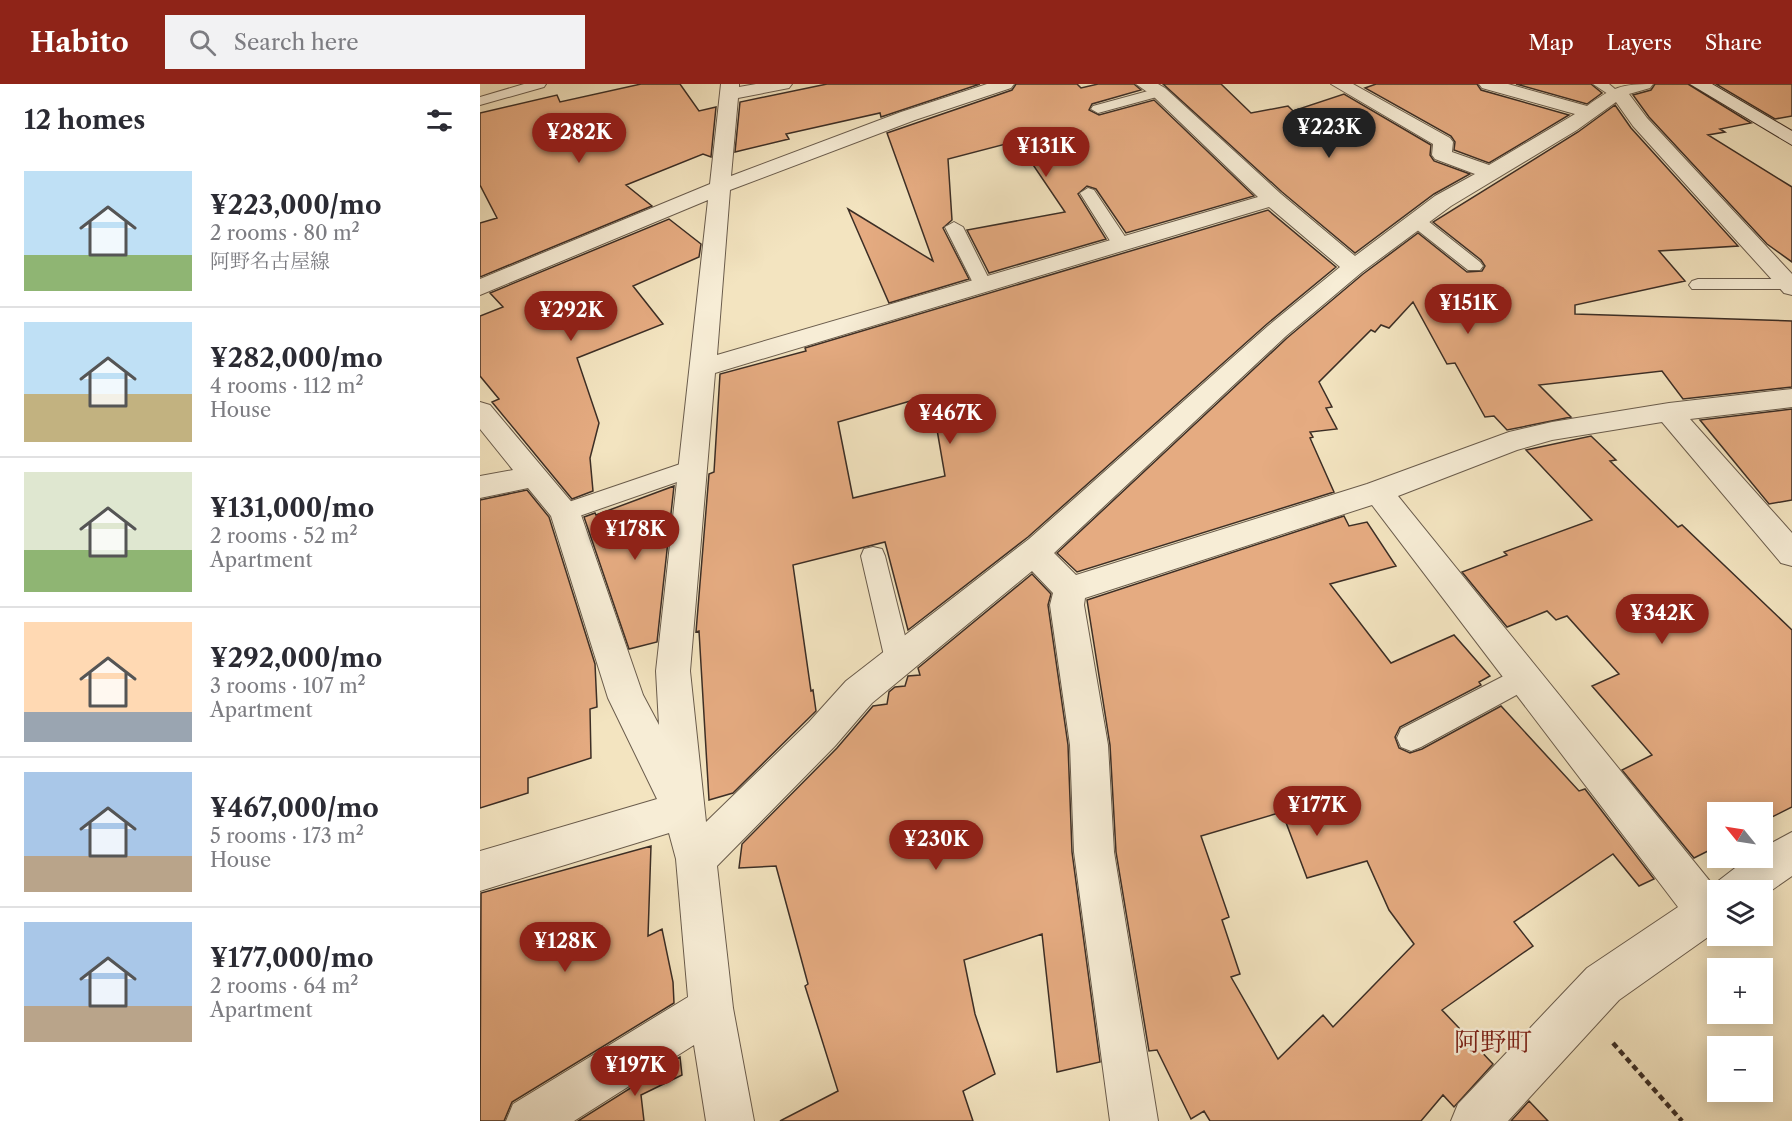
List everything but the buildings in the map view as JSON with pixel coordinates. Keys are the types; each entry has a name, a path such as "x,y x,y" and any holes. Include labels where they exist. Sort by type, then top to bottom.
{"street":[{"path":"730,1121 711,1008 696,859 683,810 673,671 729,90 783,84"},
{"path":"1340,84 1443,142 1442,155 1492,173"},
{"path":"1488,84 1589,112"},
{"path":"696,859 822,734 859,692 1034,552 1277,331 1354,267 1443,201 1589,112 1611,90 1644,84"},
{"path":"1699,84 1792,140"},
{"path":"480,288 720,187 992,86"},
{"path":"1152,88 1273,199 1354,267"},
{"path":"1611,90 1790,286"},
{"path":"702,368 1273,199"},
{"path":"1070,590 1378,492 1509,442 1552,431 1669,412 1792,398"},
{"path":"480,411 566,512 626,698 683,810"},
{"path":"1669,412 1792,554"},
{"path":"480,487 534,476"},
{"path":"1378,492 1523,678 1707,887"},
{"path":"1034,552 1070,590"},
{"path":"1070,590 1067,605 1089,745 1095,852 1134,1121"},
{"path":"480,871 683,810"},
{"path":"1752,880 1792,852"},
{"path":"1476,1121 1603,984 1707,911"},
{"path":"530,1121 711,1008"}],"lane":[{"path":"480,101 539,84"},
{"path":"1098,109 1152,88"},
{"path":"1088,193 1120,244"},
{"path":"1417,221 1474,266"},
{"path":"954,227 983,285"},
{"path":"1698,285 1790,286"},
{"path":"566,512 692,468"},
{"path":"873,556 898,660"},
{"path":"1411,738 1523,678"}],"path":[{"path":"1583,1006 1682,1121"}],"district":[{"name":"阿野町","path":"1493,1042"}]}
